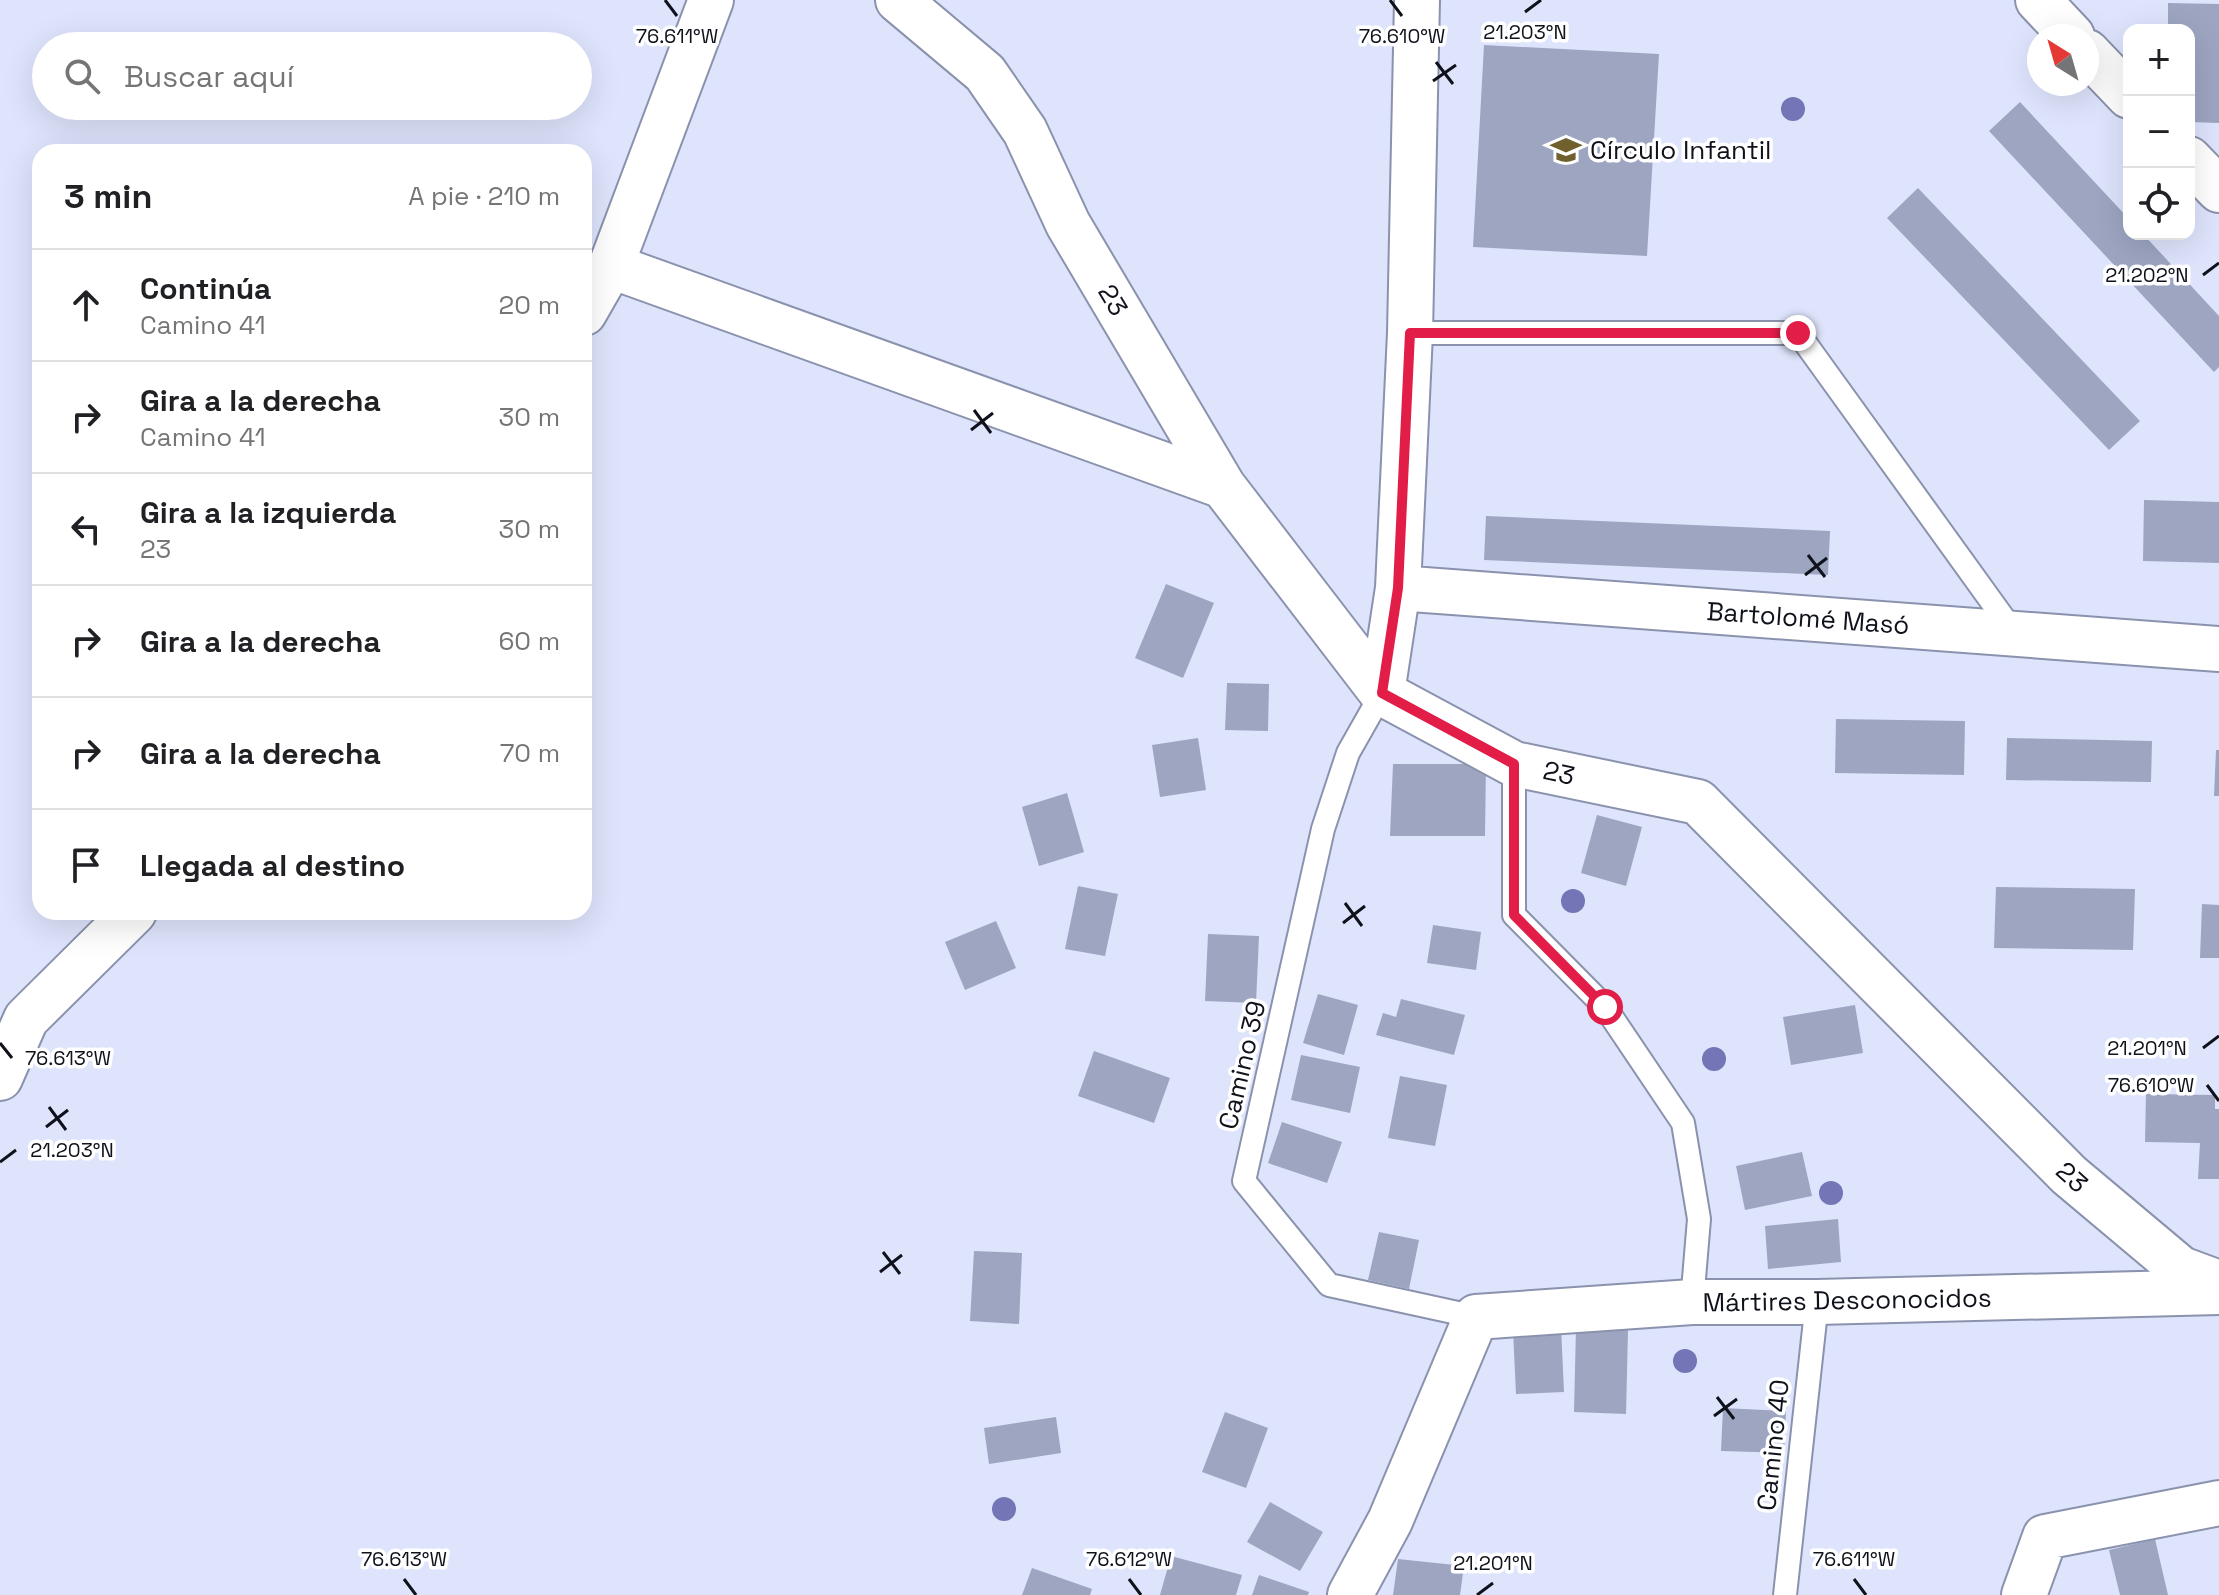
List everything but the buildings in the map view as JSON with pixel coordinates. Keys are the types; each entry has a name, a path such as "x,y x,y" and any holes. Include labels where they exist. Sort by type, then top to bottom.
{"street":[{"path":"592,299 611,266 711,0"},
{"name":"23","path":"898,0 985,73 1025,131 1068,224 1223,486 1382,693 1514,764 1698,802 2069,1175 2181,1269 2219,1283"},
{"path":"1382,693 1398,588 1410,333 1417,0"},
{"path":"2038,0 2061,24"},
{"path":"2099,65 2123,90"},
{"path":"2195,165 2219,190"},
{"path":"611,266 1223,486"},
{"name":"Bartolomé Masó","path":"1398,588 2219,649"},
{"path":"0,1078 26,1019 126,920"},
{"name":"Mártires Desconocidos","path":"1476,1317 1692,1302 2219,1292"},
{"path":"1350,1595 1390,1521 1476,1317"},
{"path":"2024,1595 2045,1537 2219,1503"}],"lane":[{"path":"1410,333 1798,333 2015,634"},
{"name":"Camino 39","path":"1382,693 1348,753 1323,829 1244,1181 1329,1285 1476,1317"},
{"path":"1514,764 1514,915 1605,1007 1683,1123 1699,1219 1692,1302"},
{"name":"Camino 40","path":"1785,1595 1817,1302"}],"place":[{"name":"Círculo Infantil","path":"1566,150"}],"route":[{"path":"1605,1007 1514,915 1514,764 1382,693 1398,588 1410,333 1798,333"}]}
